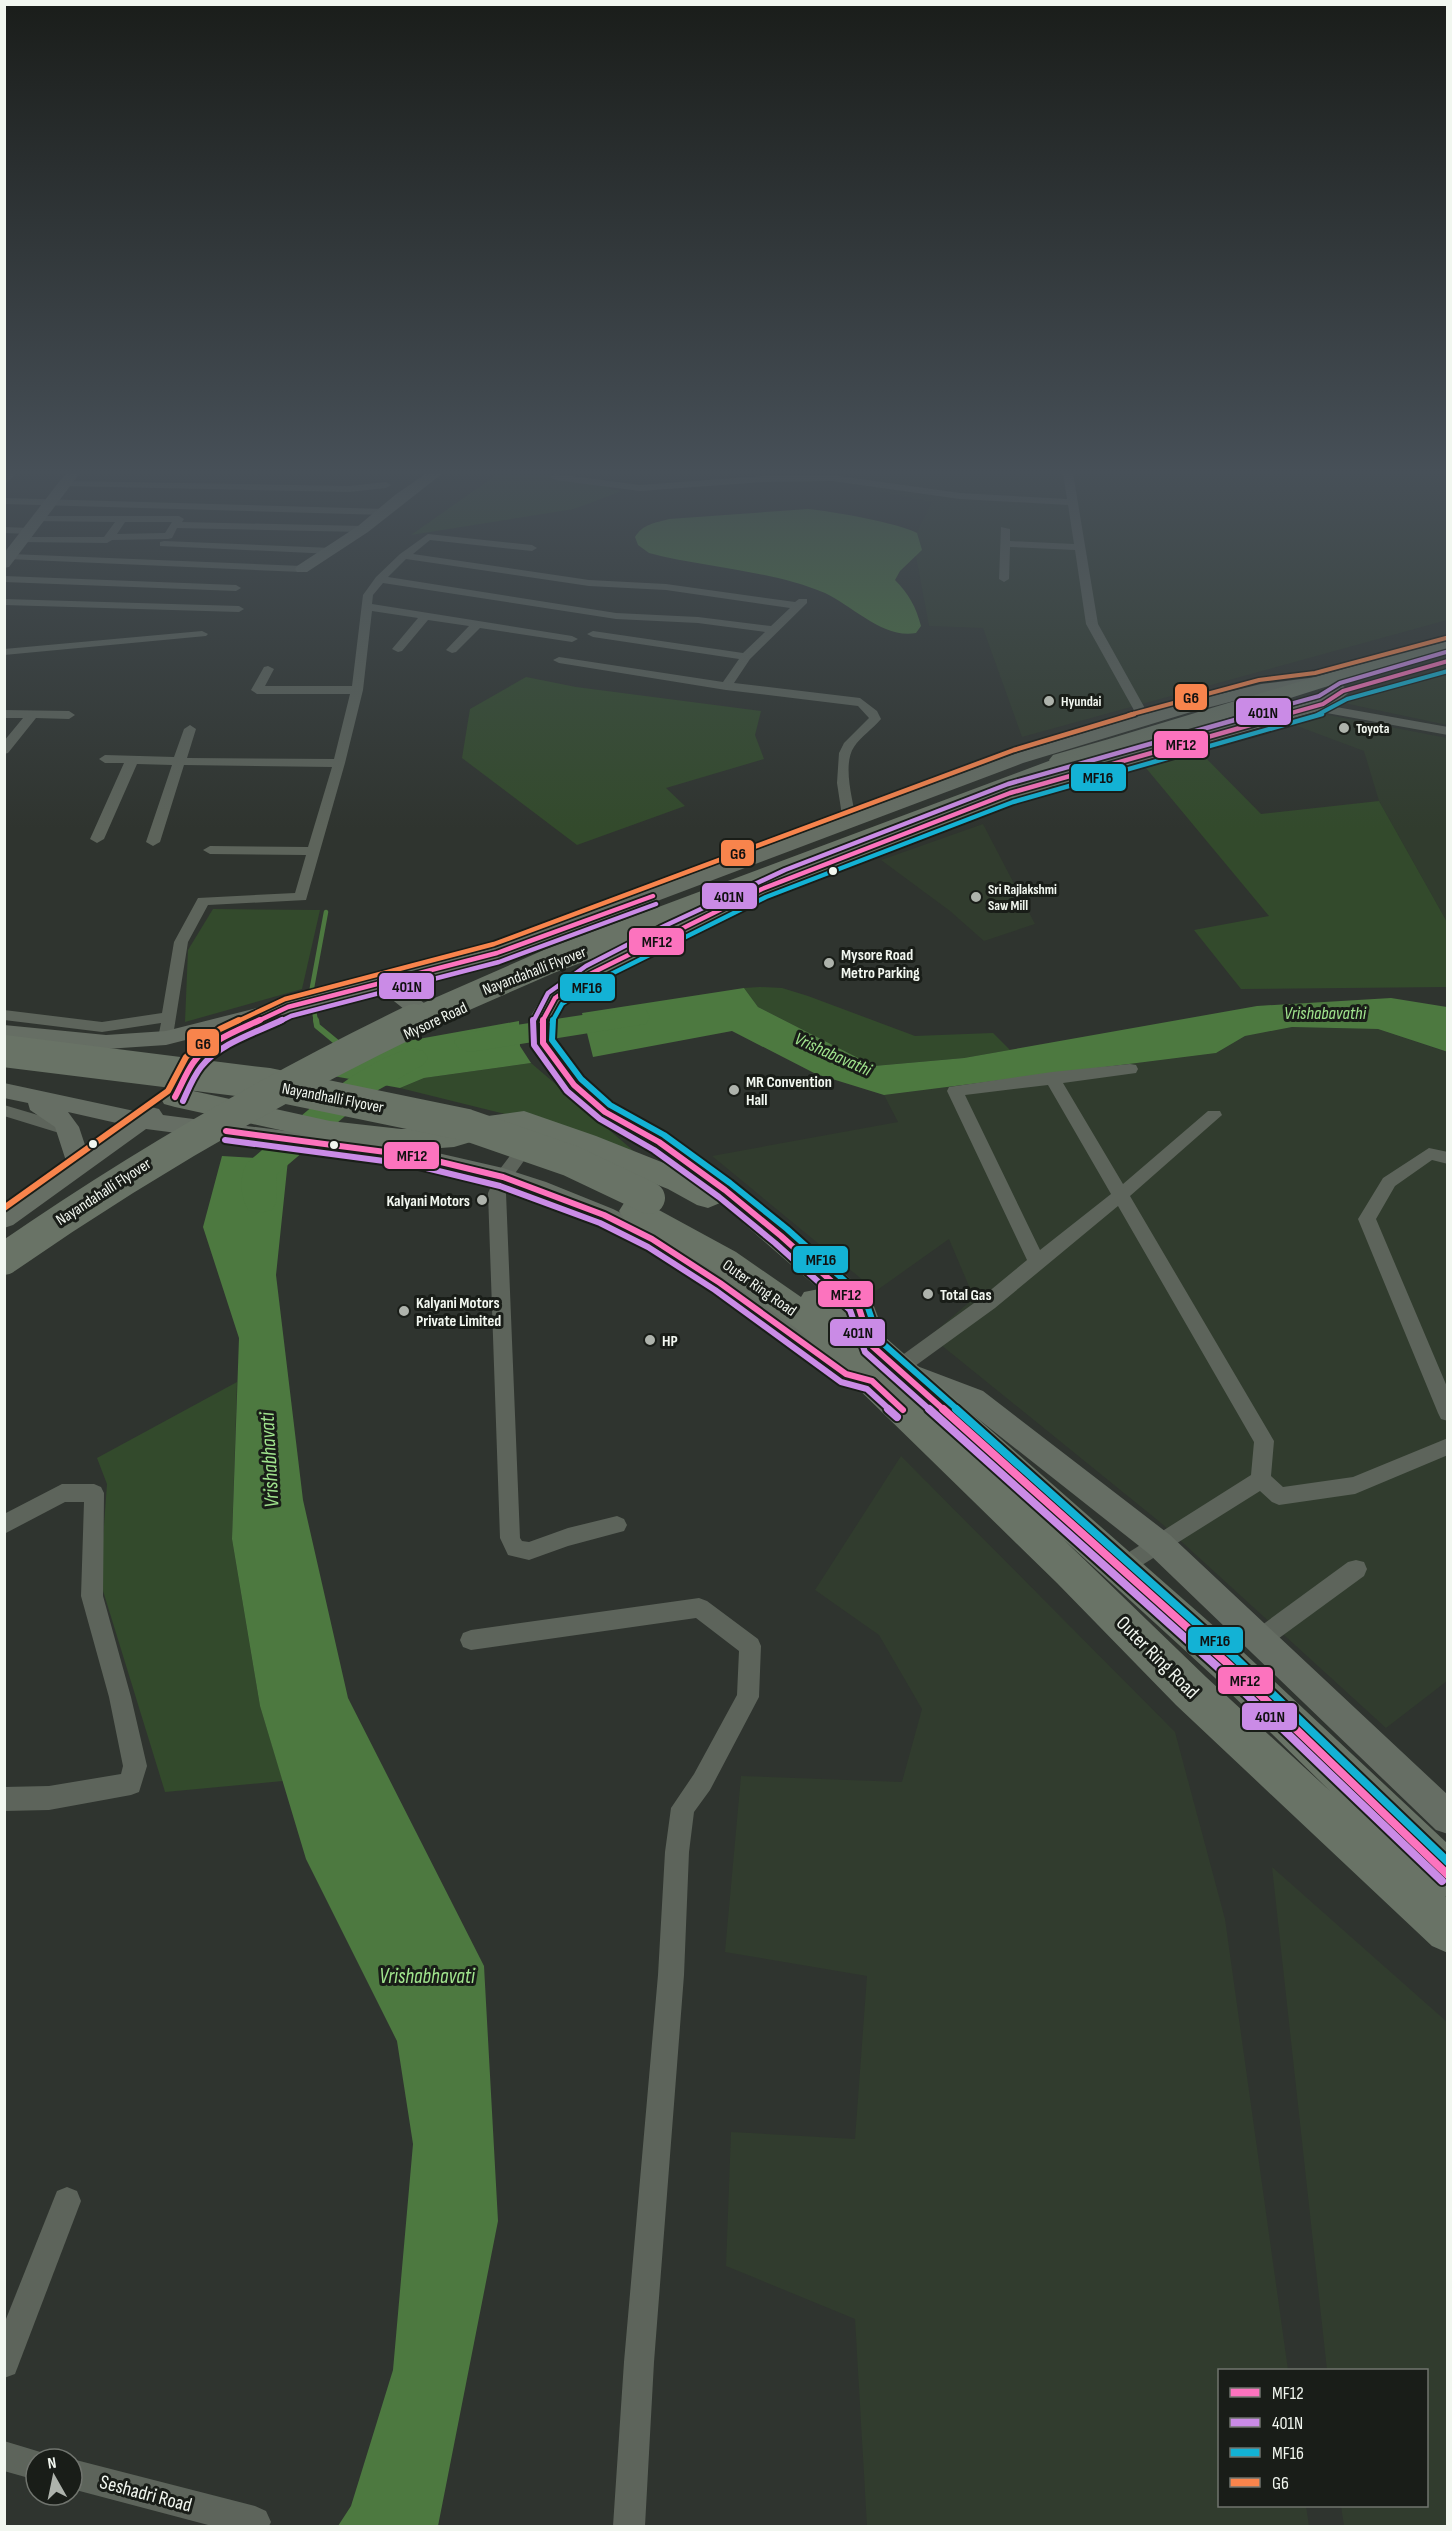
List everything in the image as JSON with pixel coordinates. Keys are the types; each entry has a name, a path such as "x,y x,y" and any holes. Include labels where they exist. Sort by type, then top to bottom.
{"highway":[{"name":"Mysore Road","path":"1313,696 1448,647"},
{"name":"Mysore Road","path":"1274,696 1313,696 1342,691 1448,661"},
{"name":"Nayandahalli Flyover","path":"4,1258 151,1159 240,1107 408,1023 491,985 1066,763 1274,696"},
{"name":"Nayandahalli Flyover","path":"4,1240 207,1116 387,1024 485,980 629,921 966,792 1313,696"},
{"path":"762,889 736,904 664,936 590,974 555,998 542,1021 543,1043 574,1085 605,1112 659,1142 781,1236 858,1305 880,1365"},
{"name":"Nayandhalli Flyover","path":"4,1051 268,1084 456,1123 571,1161 642,1204"},
{"name":"Nayandhalli Flyover","path":"4,1069 286,1106 390,1125 455,1141 642,1204"},
{"path":"175,1097 263,1124 335,1139 430,1140 453,1137 488,1126 524,1121 680,1181 781,1236"},
{"name":"Outer Ring Road","path":"642,1204 809,1320 880,1365 1123,1568 1227,1663 1448,1875"},
{"name":"Outer Ring Road","path":"880,1365 1191,1691 1448,1930"}],"street":[{"path":"60,605 71,591"},
{"path":"167,1028 181,942 203,901 300,897 339,763 357,690 368,595 371,591"},
{"path":"457,591 616,616 698,620 774,630"},
{"path":"703,591 802,602 746,657 726,686"},
{"path":"1087,591 1092,624 1146,721"},
{"path":"4,602 239,609"},
{"path":"368,607 479,622 572,639"},
{"path":"398,649 426,615"},
{"path":"452,650 479,622"},
{"path":"4,652 202,634"},
{"path":"593,634 746,657"},
{"path":"559,660 726,686 861,702 875,719 848,746 844,758 843,771 850,822"},
{"path":"268,669 257,690 357,690"},
{"name":"Mysore Road","path":"288,1006 497,953 1017,759 1185,708 1261,689 1313,696"},
{"path":"1313,696 1448,731"},
{"name":"Mysore Road","path":"263,1124 319,1076 432,1020 666,923 762,889 1010,793 1313,696"},
{"path":"4,714 69,715"},
{"path":"4,750 33,714"},
{"path":"153,843 190,729"},
{"path":"105,759 339,763"},
{"path":"97,839 132,760"},
{"path":"210,850 314,851"},
{"path":"383,981 432,1020"},
{"path":"4,1032 106,1042 167,1028 288,1006"},
{"path":"4,1219 175,1097 193,1063 225,1036 288,1006"},
{"path":"4,1015 102,1027 167,1028"},
{"path":"1037,1262 955,1091 1130,1069"},
{"path":"1052,1077 1264,1441 1261,1479"},
{"path":"4,1091 142,1121 226,1131 263,1124"},
{"path":"4,1091 54,1111 64,1119 79,1164"},
{"path":"4,1110 69,1130"},
{"path":"880,1365 988,1303 1121,1195 1214,1115"},
{"path":"540,1127 503,1177 497,1193 510,1538 516,1549 529,1551 568,1537 617,1525"},
{"path":"4,1272 226,1131"},
{"name":"Outer Ring Road","path":"335,1139 503,1177 604,1215 652,1239 720,1283 846,1374 880,1365"},
{"path":"1448,1158 1429,1154 1389,1182 1367,1219 1448,1413"},
{"path":"880,1365 973,1399 1159,1544 1448,1818"},
{"path":"1261,1479 1279,1496 1355,1485 1448,1446"},
{"path":"1123,1568 1261,1479"},
{"path":"4,1525 62,1493 94,1493 92,1596 120,1697 135,1766 131,1784 49,1798 4,1799"},
{"path":"1260,1640 1356,1569"},
{"path":"471,1640 699,1608 750,1646 748,1697 702,1782 683,1808 639,2362 629,2526"},
{"path":"4,2363 67,2201"},
{"path":"4,2456 24,2462"},
{"name":"Seshadri Road","path":"84,2477 255,2522"}],"shaded area":[{"path":"923,591 1447,591 1447,620 1022,737 983,628 929,626"},
{"path":"1447,667 1447,725 1344,703"},
{"path":"526,677 576,687 761,711 755,735 764,759 666,788 685,806 577,845 462,758 470,709"},
{"path":"1318,713 1447,738 1447,922 1379,801 1364,751 1289,723"},
{"path":"1199,751 1261,814 1379,801 1447,922 1447,987 1241,989 1194,930 1269,916 1146,768"},
{"path":"983,824 1035,924 984,941 950,911 881,860"},
{"path":"213,909 320,910 302,989 185,1022 188,950"},
{"path":"744,988 782,988 808,996 915,1036 993,1033 1010,1050 964,1058 874,1066 758,1007"},
{"path":"1292,1027 1378,1029 1447,1052 1447,1681 1386,1728 1161,1523 930,1336 974,1298 949,1239 876,1291 712,1156 898,1122 884,1095 1216,1053 1245,1036"},
{"path":"531,1063 636,1153 549,1125 400,1088 424,1078"},
{"path":"237,1382 232,1539 260,1706 283,1781 165,1792 100,1581 107,1484 97,1458"},
{"path":"901,1456 1175,1732 1225,1919 1288,2369 1218,2369 1218,2507 1306,2507 1309,2526 867,2526 855,2319 726,2266 731,2132 855,2139 867,1976 725,1952 741,1776 902,1782 922,1709 879,1635 815,1590"},
{"path":"1272,1867 1447,2022 1447,2526 1344,2526 1341,2507 1428,2507 1428,2369 1327,2369"}],"water":[{"path":"820,591 905,591 917,613 921,626 916,633 904,634 892,631"},
{"path":"744,988 758,1007 874,1066 964,1058 1257,1006 1391,998 1447,1007 1448,1052 1378,1029 1292,1027 1245,1036 1216,1053 884,1095 816,1074 732,1031 593,1057 582,1013"},
{"path":"519,1021 520,1046 531,1063 424,1078 400,1088 333,1076 402,1042"},
{"name":"Vrishabhavati","path":"222,1156 288,1160 276,1275 303,1500 348,1698 484,1966 498,2221 438,2526 338,2526 351,2506 393,2370 413,2144 397,2041 306,1859 260,1706 232,1539 239,1338 203,1227"}],"waterway":[{"path":"316,1022 311,993 326,912"},
{"name":"Vrishabavathi","path":"470,1042 635,1017"},
{"path":"316,1020 317,1026 340,1045"},
{"name":"Vrishabavathi","path":"260,1201 259,1171 360,1086 412,1058"}],"transit line":[{"name":"G6","path":"4,1208 168,1091 186,1057 220,1029 285,999 494,944 1014,750 1183,699 1259,680 1315,673 1446,638"},
{"name":"401N","path":"1442,1881 1221,1670 865,1352 850,1310 719,1197 654,1150 600,1119 567,1091 534,1045 533,1019 548,993 586,966 660,928 785,870 1008,784 1319,696 1340,683 1446,652"},
{"name":"MF12","path":"1448,661 1343,691 1323,704 1010,793 762,889 590,974 555,998 542,1021 543,1043 574,1085 605,1112 659,1142 725,1190 781,1236 858,1305 871,1345 1227,1663 1448,1875"},
{"name":"MF16","path":"1448,671 1347,699 1325,713 1013,802 766,897 595,982 562,1004 551,1023 552,1040 581,1079 610,1105 664,1135 730,1183 787,1229 865,1299 879,1340 1233,1656 1448,1862"},
{"name":"MF12","path":"175,1097 193,1063 205,1051 225,1036 288,1007 497,953 653,896"},
{"name":"401N","path":"183,1101 200,1068 211,1058 230,1044 291,1016 499,962 656,904"},
{"name":"MF12","path":"226,1131 416,1156 503,1177 604,1215 652,1239 720,1283 846,1374 872,1381 903,1410"},
{"name":"401N","path":"225,1140 414,1165 500,1186 600,1223 648,1247 715,1290 841,1382 867,1389 897,1417"}],"place":[{"name":"Hyundai","path":"1049,701"},
{"name":"Toyota","path":"1344,728"},
{"name":"Sri Rajlakshmi Saw Mill","path":"976,897"},
{"name":"Mysore Road Metro Parking","path":"829,963"},
{"name":"MR Convention Hall","path":"734,1090"},
{"name":"Kalyani Motors","path":"482,1200"},
{"name":"Total Gas","path":"928,1294"},
{"name":"Kalyani Motors Private Limited","path":"404,1311"},
{"name":"HP","path":"650,1340"}]}
